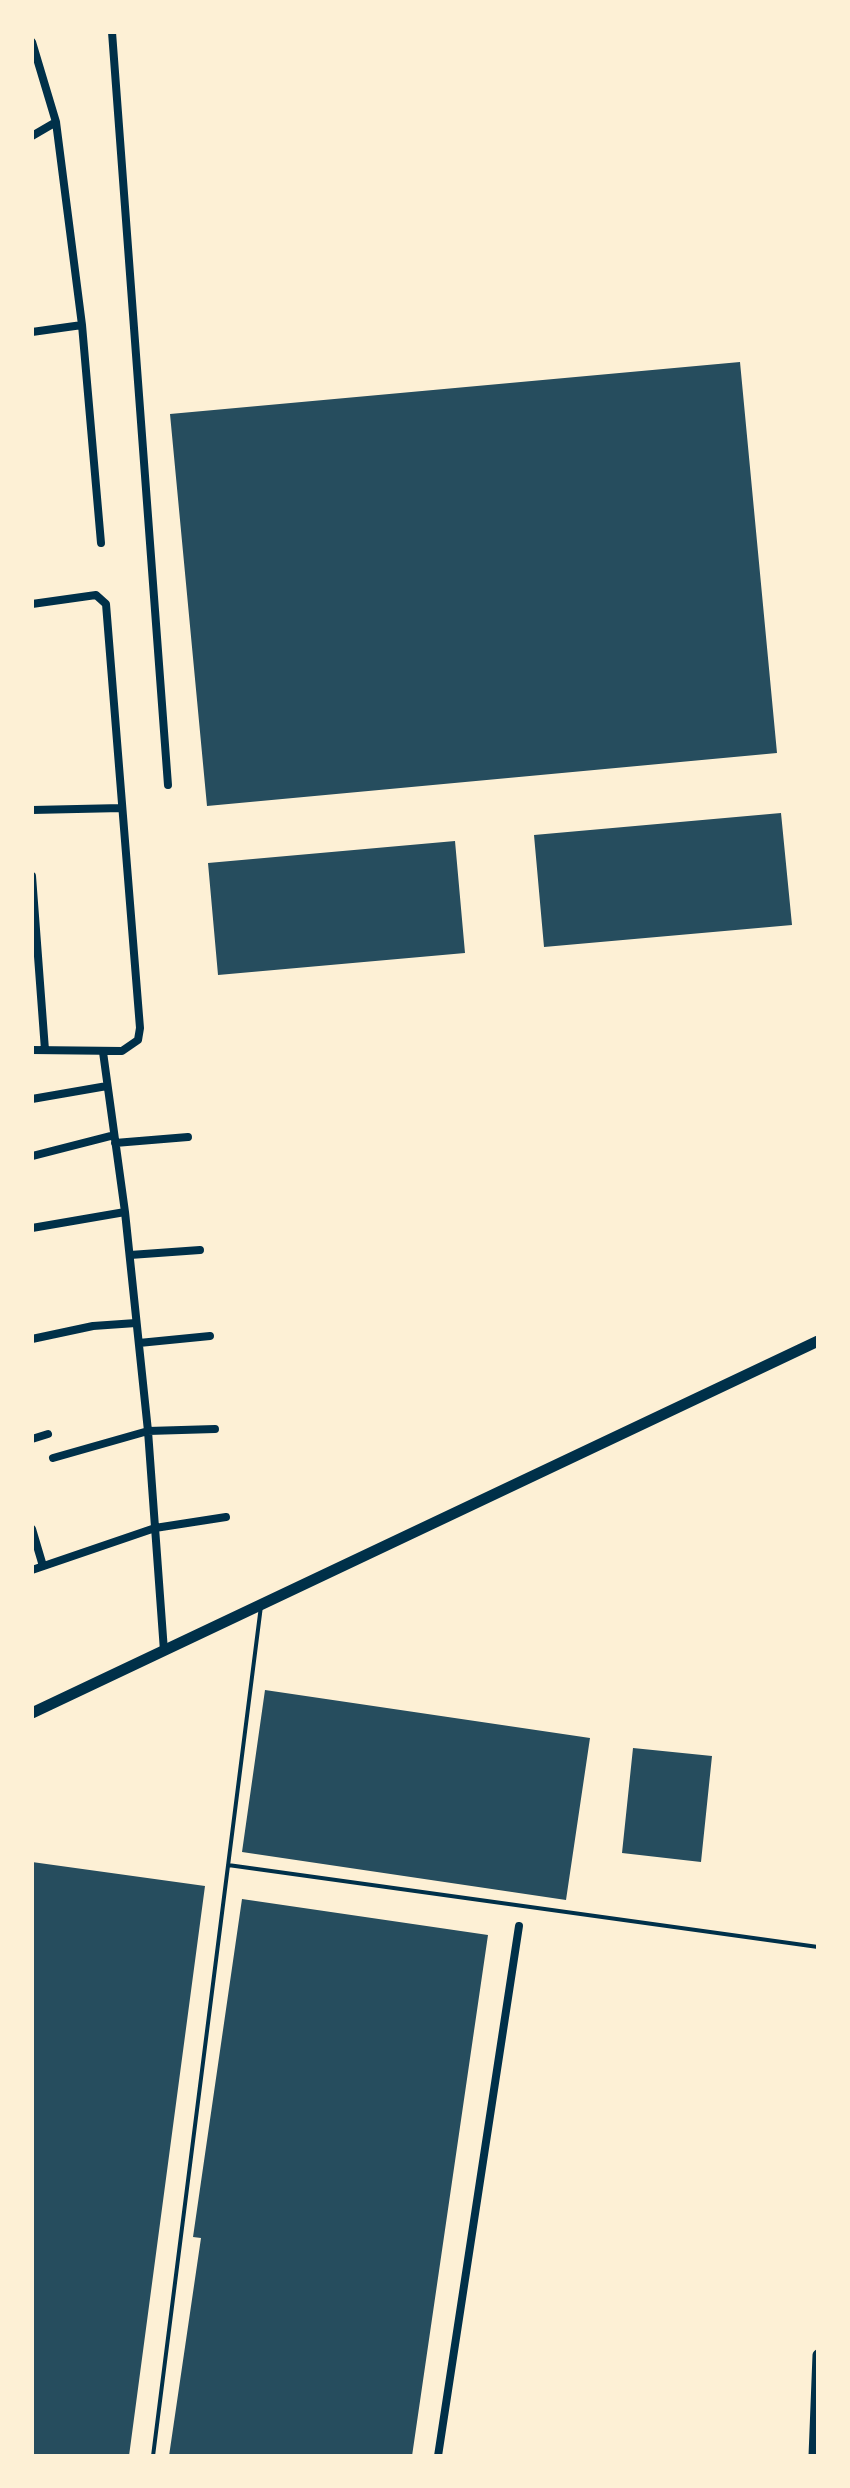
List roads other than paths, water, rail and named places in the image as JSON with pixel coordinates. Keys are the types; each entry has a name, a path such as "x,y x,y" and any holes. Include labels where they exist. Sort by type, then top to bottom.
{"street":[{"path":"112,32 168,785"},
{"path":"32,42 56,122 82,325 101,543"},
{"path":"32,136 56,122"},
{"path":"32,332 82,325"},
{"path":"32,604 96,595 105,600 140,1028 132,1048 103,1052 32,1050"},
{"path":"32,810 122,808"},
{"path":"32,876 45,1050"},
{"path":"103,1052 125,1212 148,1431 164,1651"},
{"path":"32,1099 107,1086"},
{"path":"32,1156 114,1139 188,1137"},
{"path":"32,1228 125,1212"},
{"path":"130,1255 200,1250"},
{"path":"32,1339 93,1326 136,1323"},
{"path":"139,1343 210,1336"},
{"path":"32,1713 818,1341"},
{"path":"53,1458 148,1431 215,1429"},
{"path":"32,1439 48,1434"},
{"path":"32,1570 155,1528 226,1517"},
{"path":"32,1529 43,1566"},
{"path":"438,2456 519,1926"},
{"path":"814,2456 818,2355"}],"lane":[{"path":"153,2456 261,1604"},
{"path":"228,1865 818,1947"}]}
